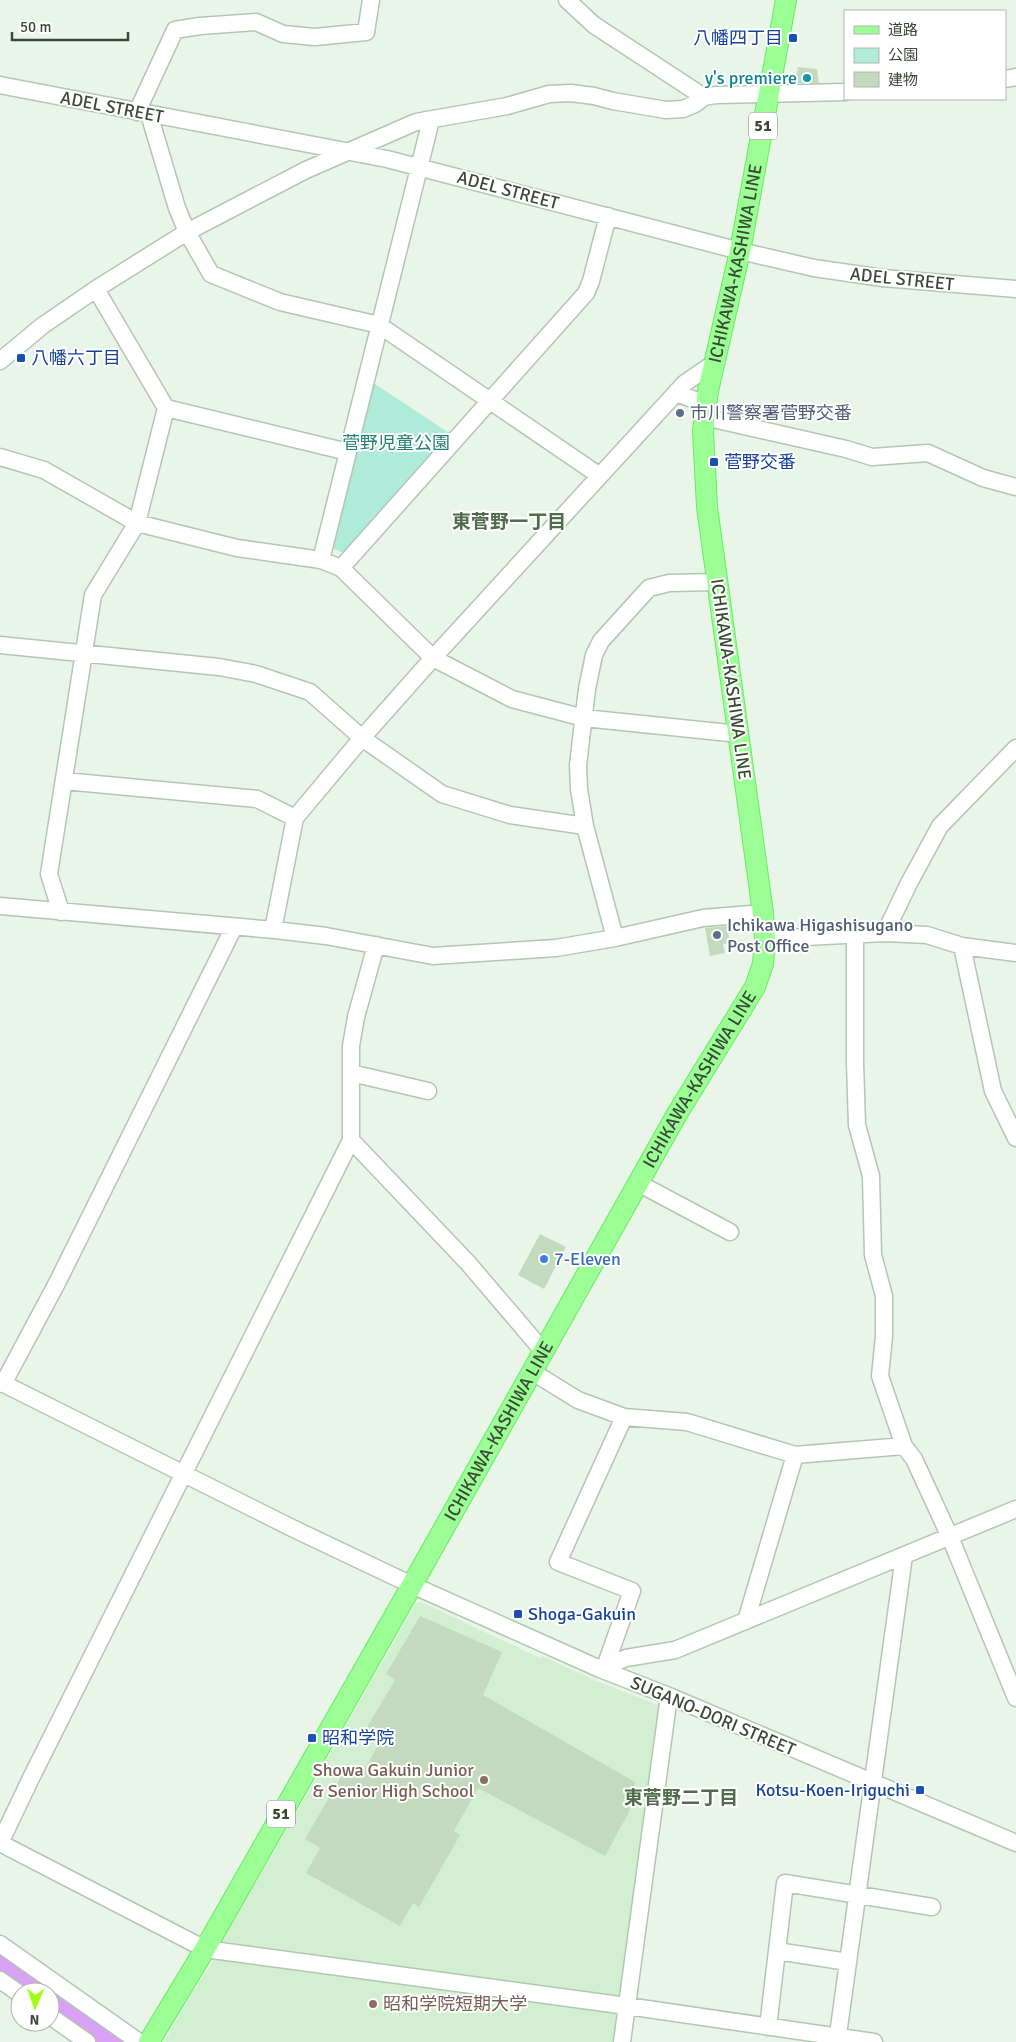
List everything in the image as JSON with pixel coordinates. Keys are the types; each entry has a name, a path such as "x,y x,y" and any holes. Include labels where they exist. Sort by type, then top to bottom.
{"main road":[{"name":"ICHIKAWA-KASHIWA LINE","path":"150,2042 412,1585 677,1114 754,987 762,964 765,939 763,913 706,498 703,431 714,363 740,251 786,0"}],"street":[{"path":"371,0 366,32 315,37 283,34 256,22 200,26 175,30 143,113 187,232 211,274 280,302 379,325 600,476"},
{"path":"567,0 594,25 704,97"},
{"name":"ADEL STREET","path":"0,85 352,151 418,166 740,251 844,273 1016,289"},
{"path":"0,361 42,326 96,288 187,232 306,170 416,122 507,106 548,94 571,93 594,96 666,110 683,109 695,104 704,97 844,92"},
{"path":"321,560 428,128 426,120"},
{"path":"341,568 586,293 592,281 608,216"},
{"path":"62,912 49,874 93,595 137,523 166,408 96,288"},
{"path":"273,930 295,818 362,738 433,658 685,383 714,363"},
{"path":"676,393 705,410 872,457 928,453 983,478 1016,487"},
{"path":"166,408 348,452"},
{"path":"0,457 44,470 137,523 237,548 321,560 341,568 433,658 512,699 584,718 739,734"},
{"path":"615,938 585,826 579,789 578,765 586,689 594,655 601,641 649,588 669,583 717,582"},
{"path":"0,645 83,655 219,667 256,674 310,692 362,738 442,794 510,815 585,826"},
{"path":"885,933 909,883 940,826 1016,748"},
{"path":"64,780 257,799 295,818"},
{"path":"0,906 326,936 433,956 543,949 615,938 703,918 763,913"},
{"path":"2,1383 57,1283 234,927"},
{"path":"765,939 885,933 927,935 962,946 1016,953"},
{"path":"855,935 857,1125 871,1176 873,1255 884,1296 884,1336 880,1376 904,1446 914,1459 950,1537 1016,1698"},
{"path":"376,946 356,1016 352,1046 350,1140 0,1843 205,1948 627,2006 768,2027 837,2040 874,2042"},
{"path":"962,946 993,1091 1016,1138"},
{"path":"351,1073 428,1091"},
{"path":"350,1140 468,1263 543,1351"},
{"path":"638,1183 730,1232"},
{"path":"531,1371 578,1400 624,1417 687,1422 795,1455 904,1446"},
{"name":"SUGANO-DORI STREET","path":"2,1383 412,1585 1016,1843"},
{"path":"603,1668 632,1591 558,1562 624,1417"},
{"path":"746,1621 795,1455"},
{"path":"603,1668 626,1658 675,1650 1016,1509"},
{"path":"837,2040 904,1556"},
{"path":"622,2042 669,1696"},
{"path":"768,2027 784,1883 932,1907"},
{"path":"0,1944 138,2042"},
{"path":"777,1951 848,1962"},
{"path":"60,2023 87,2042"}],"shaded area":[{"name":"Showa Gakuin Junior & Senior High School","path":"421,1602 540,1658 542,1656 596,1681 663,1707 622,1997 226,1947 220,1942 416,1603"},
{"name":"昭和学院短期大学","path":"221,1955 617,2012 621,2014 617,2042 164,2042 190,1996 214,1960"}],"green space":[{"name":"菅野児童公園","path":"375,384 449,433 450,440 348,551 342,552 334,549 333,542 371,386"}],"building":[{"name":"y's premiere","path":"798,67 817,69 819,83 795,83"},
{"path":"727,926 730,943 723,944 725,953 710,956 705,928"},
{"path":"540,1234 566,1247 544,1289 518,1275"},
{"path":"420,1616 502,1652 483,1695 635,1782 629,1812 605,1856 478,1788 454,1831 460,1835 419,1907 413,1903 400,1926 306,1873 320,1848 305,1839 345,1770 360,1778 383,1736 367,1727 395,1680 386,1674"}],"waterway":[{"path":"0,1958 34,1982"},
{"path":"60,2001 118,2042"}],"place":[{"name":"八幡四丁目","path":"793,38"},
{"name":"y's premiere","path":"807,78"},
{"name":"八幡六丁目","path":"21,358"},
{"name":"市川警察署菅野交番","path":"680,413"},
{"name":"菅野交番","path":"714,462"},
{"name":"Ichikawa Higashisugano Post Office","path":"717,935"},
{"name":"7-Eleven","path":"544,1259"},
{"name":"Shoga-Gakuin","path":"518,1614"},
{"name":"昭和学院","path":"312,1738"},
{"name":"Showa Gakuin Junior & Senior High School","path":"484,1780"},
{"name":"Kotsu-Koen-Iriguchi","path":"920,1790"},
{"name":"昭和学院短期大学","path":"373,2004"}],"district":[{"name":"東菅野一丁目","path":"509,522"},
{"name":"東菅野二丁目","path":"681,1798"}]}
